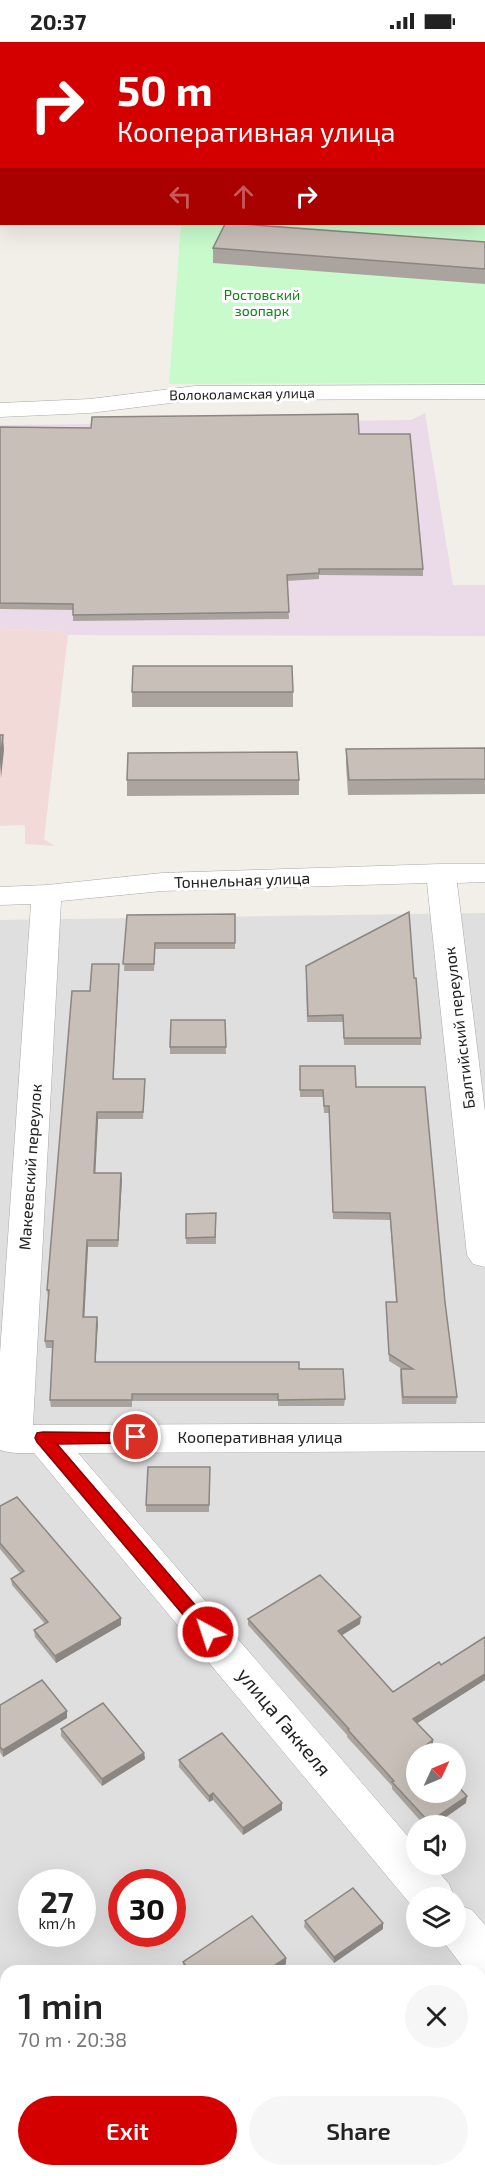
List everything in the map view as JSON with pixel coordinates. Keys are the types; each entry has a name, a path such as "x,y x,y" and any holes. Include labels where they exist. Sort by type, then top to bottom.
{"street":[{"name":"Волоколамская улица","path":"0,410 90,406 195,393 485,392"},
{"name":"Балтийский переулок","path":"441,873 485,1255"},
{"name":"Тоннельная улица","path":"0,896 47,894 162,882 485,873"},
{"name":"Макеевский переулок","path":"19,1439 47,894"},
{"name":"Кооперативная улица","path":"19,1439 485,1437"},
{"name":"улица Гаккеля","path":"19,1439 423,1887"},
{"path":"466,1937 485,1959"}],"shaded area":[{"path":"425,413 453,585 485,585 485,636 68,635 60,631 0,629 0,425 411,420"},
{"path":"0,629 60,631 68,635 44,839 55,846 25,844 25,825 0,826"},
{"path":"485,913 485,1965 0,1965 0,920"}],"green space":[{"name":"Ростовский зоопарк","path":"181,225 485,225 485,383 169,384"}],"building":[{"path":"224,225 256,225 485,242 485,269 213,248"},
{"path":"358,414 359,434 410,434 423,569 319,569 319,573 287,575 289,612 73,615 73,604 0,603 0,427 91,428 92,417"},
{"path":"133,666 292,666 293,692 132,692"},
{"path":"0,735 3,735 0,762"},
{"path":"485,748 485,779 349,780 346,749"},
{"path":"297,752 299,780 127,780 128,753"},
{"path":"409,912 421,1038 344,1038 343,1015 308,1016 306,966"},
{"path":"235,914 235,943 155,943 154,964 123,964 127,915"},
{"path":"92,964 119,964 113,1079 145,1079 143,1112 97,1112 94,1173 121,1173 118,1240 87,1240 83,1317 97,1317 95,1362 299,1362 299,1369 343,1369 345,1399 278,1400 278,1394 132,1394 132,1400 50,1400 53,1341 45,1341 49,1290 47,1290 72,991 90,991"},
{"path":"171,1020 225,1020 226,1047 170,1047"},
{"path":"300,1066 355,1066 356,1087 425,1087 445,1302 457,1397 403,1397 401,1369 413,1369 389,1354 386,1302 397,1302 390,1213 333,1212 329,1106 324,1106 323,1090 300,1090"},
{"path":"216,1213 215,1237 186,1238 186,1214"},
{"path":"148,1467 210,1467 209,1505 146,1505"},
{"path":"17,1497 121,1618 55,1656 34,1630 48,1622 11,1579 24,1571 0,1543 0,1506"},
{"path":"320,1575 361,1617 338,1631 393,1692 439,1662 441,1665 485,1637 485,1674 413,1719 433,1740 429,1743 406,1743 406,1797 349,1729 248,1619"},
{"path":"42,1680 67,1711 3,1750 0,1747 0,1705"},
{"path":"103,1703 144,1753 102,1779 61,1729"},
{"path":"222,1733 282,1803 243,1828 213,1793 209,1796 179,1760"},
{"path":"411,1803 457,1803 439,1815 423,1815"},
{"path":"353,1888 383,1923 334,1957 305,1921"},
{"path":"252,1916 286,1958 275,1965 185,1965 183,1962"}],"route":[{"path":"136,1437 43,1438 208,1632"}]}
